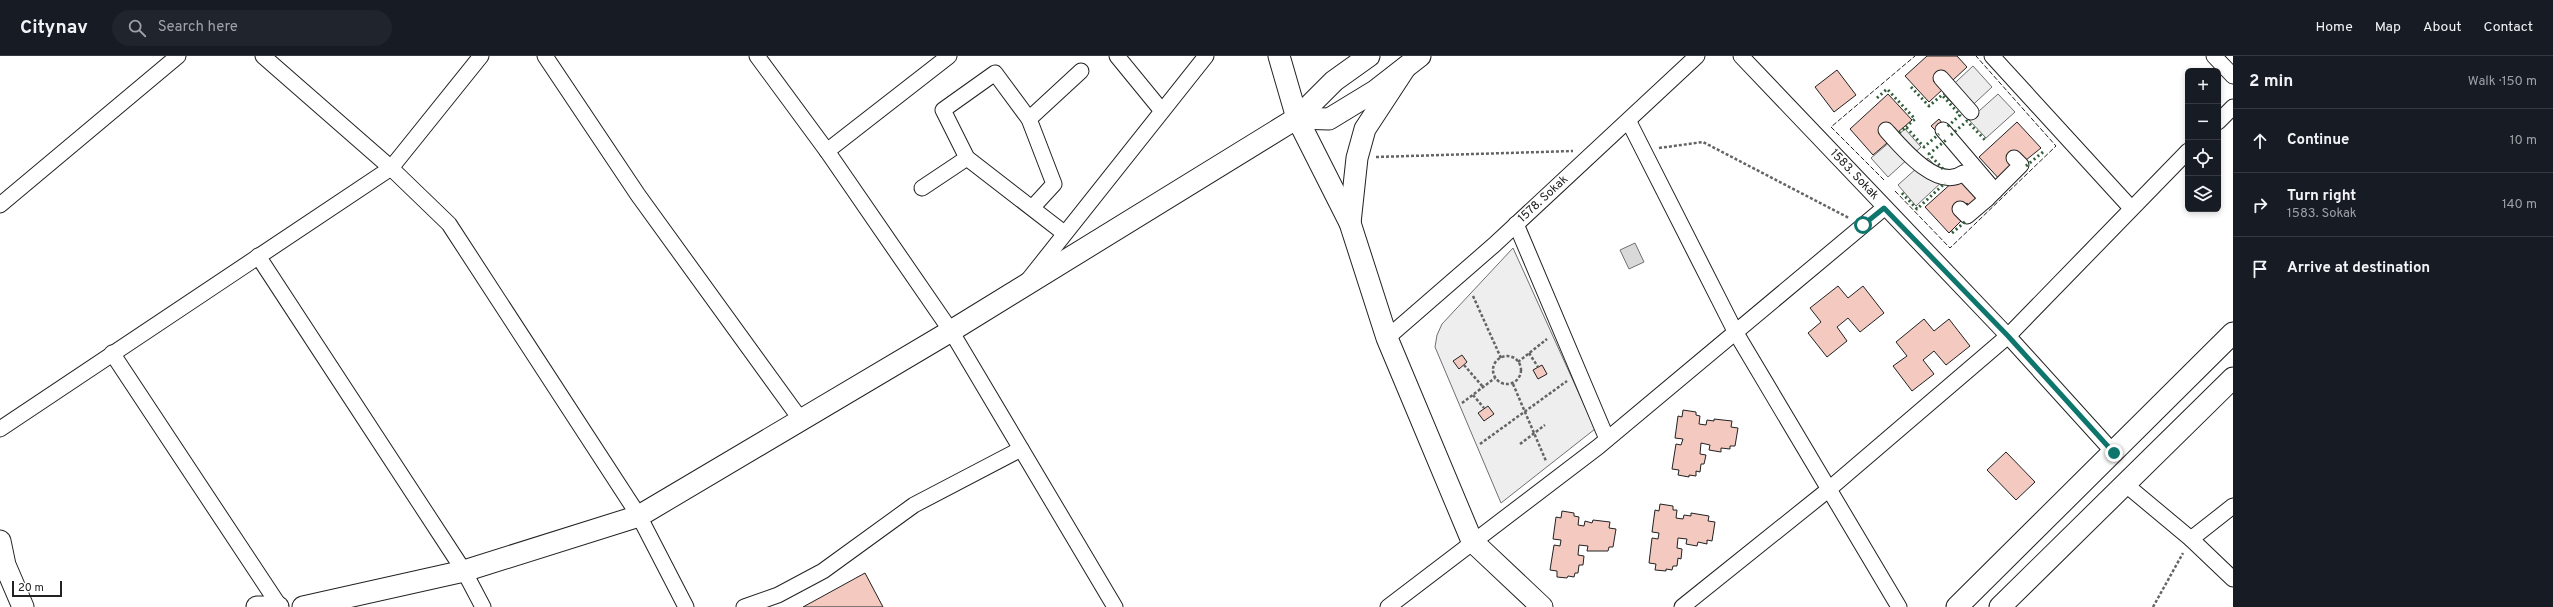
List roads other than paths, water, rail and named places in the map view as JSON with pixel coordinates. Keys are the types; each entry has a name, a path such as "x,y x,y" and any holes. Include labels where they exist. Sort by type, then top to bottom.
{"street":[{"path":"0,205 178,56"},
{"path":"262,56 391,168 449,224 639,516 686,607"},
{"path":"0,428 391,168 481,56"},
{"path":"545,56 638,195 802,420"},
{"path":"757,56 827,151 951,331 1115,607"},
{"path":"827,151 949,56"},
{"path":"1117,56 1162,112"},
{"path":"1023,287 1064,233 1206,56"},
{"path":"1279,56 1297,118 1350,223 1387,338 1472,541 1542,607"},
{"path":"303,607 464,571 639,516 951,331 1297,118 1334,81 1369,56"},
{"name":"1578. Sokak","path":"1387,338 1429,304 1629,122 1696,56"},
{"name":"1583. Sokak","path":"1741,56 1884,208 2008,336 2114,453"},
{"path":"1992,56 2131,208"},
{"path":"2214,56 2233,76"},
{"path":"1297,118 1329,119 1375,91 1412,62"},
{"path":"1350,223 1358,158 1365,129 1412,62"},
{"path":"1029,119 1080,71"},
{"path":"1032,208 1054,184 1029,119 995,73 943,110 967,158 1064,233"},
{"path":"1941,78 1971,112"},
{"path":"2221,119 2233,107"},
{"path":"1629,122 1736,333 1828,490 1899,607"},
{"path":"1886,130 1915,162 1944,178 1957,178 1963,173 1991,195"},
{"path":"1943,130 1991,195"},
{"path":"1682,607 1828,490 2008,336 2185,154"},
{"path":"922,188 967,158"},
{"path":"1960,209 1967,216 1991,195 2021,166 2014,158"},
{"path":"1388,607 1472,541 1513,512 1607,439 1736,333 1884,208"},
{"path":"1516,224 1607,439"},
{"path":"258,256 464,571 483,607"},
{"path":"1957,607 2114,453 2233,333"},
{"path":"112,353 279,607"},
{"path":"2000,607 2233,378"},
{"path":"744,607 778,595 823,571 914,506 1021,449"},
{"path":"2125,484 2191,539 2233,579"},
{"path":"2191,539 2233,506"},
{"path":"0,541 5,565 23,607"},
{"path":"257,607 279,607"}]}
